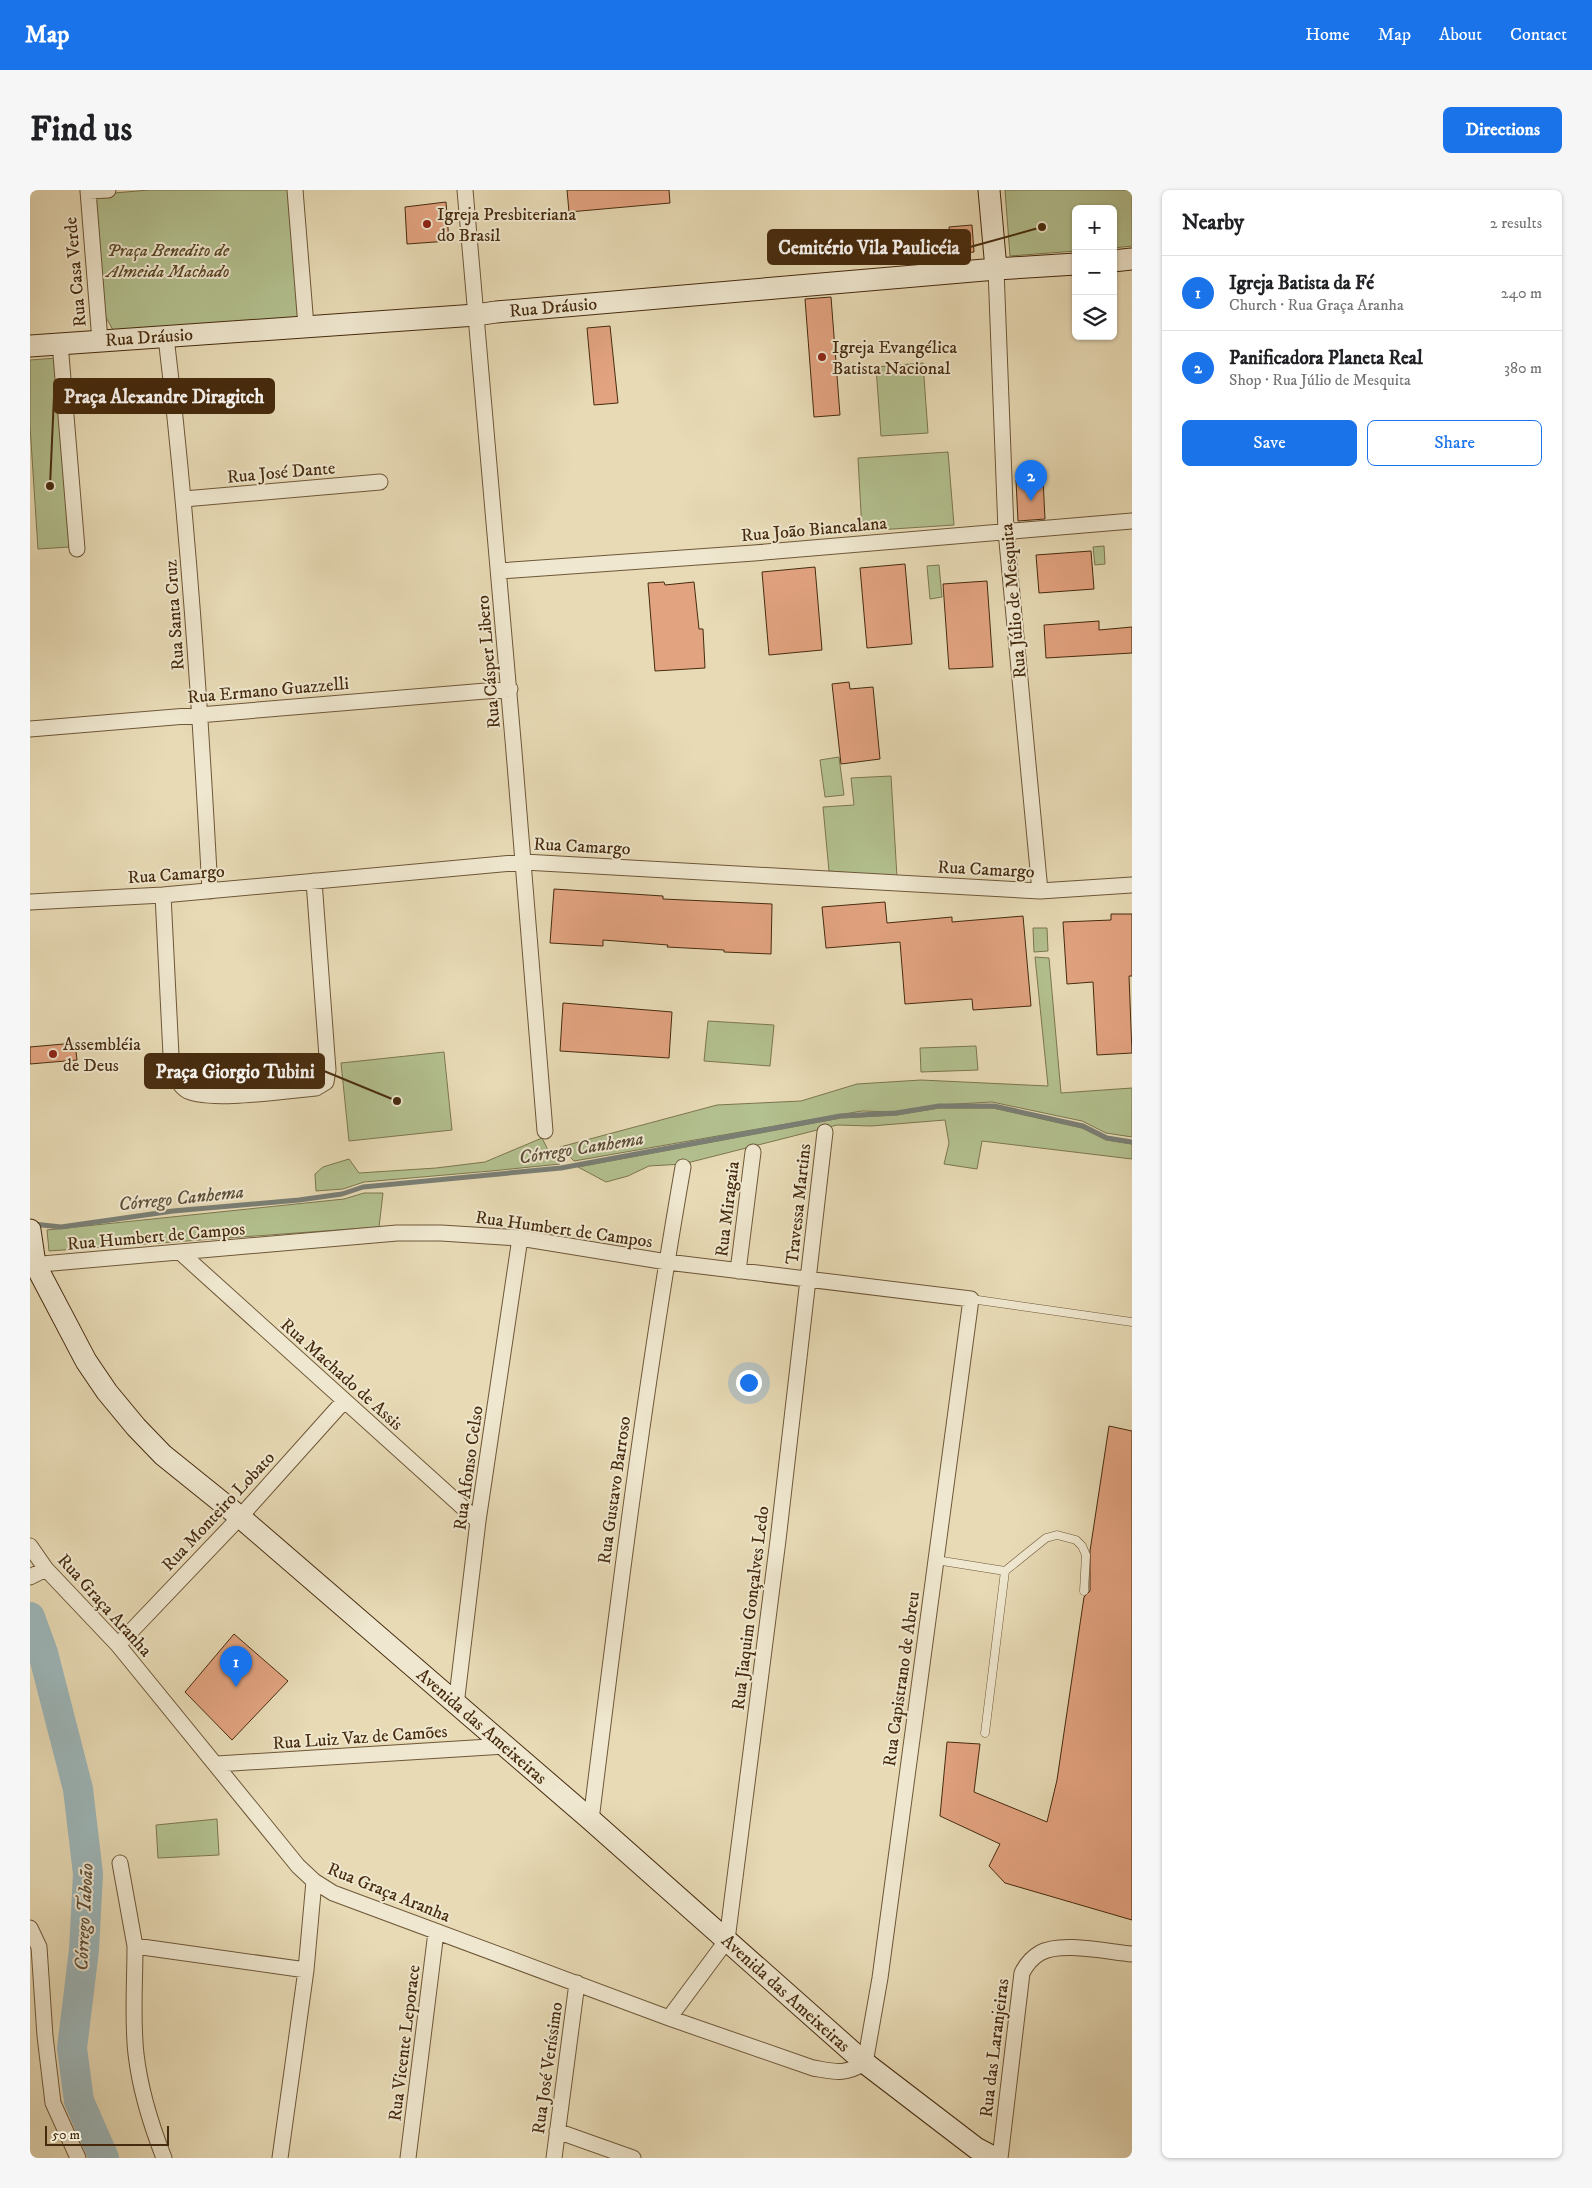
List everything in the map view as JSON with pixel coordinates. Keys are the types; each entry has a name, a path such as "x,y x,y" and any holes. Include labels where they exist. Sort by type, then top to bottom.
{"street":[{"name":"Rua Casa Verde","path":"100,341 88,192 108,190"},
{"path":"295,190 306,326"},
{"name":"Rua Cásper Libero","path":"465,190 510,689 545,1132"},
{"name":"Rua Júlio de Mesquita","path":"990,190 996,269 1006,531 1040,891"},
{"path":"1117,261 1132,259"},
{"name":"Rua Dráusio","path":"30,346 476,316 496,312 996,269 1072,264"},
{"name":"Rua Santa Cruz","path":"166,337 184,499 200,714 210,890"},
{"path":"60,343 77,549"},
{"name":"Rua José Dante","path":"184,499 380,482"},
{"name":"Rua João Biancalana","path":"499,572 1132,521"},
{"name":"Rua Ermano Guazzelli","path":"30,729 510,689"},
{"name":"Rua Camargo","path":"30,902 163,895 524,862 1040,891 1132,886"},
{"path":"163,895 171,1055 175,1074 181,1085 188,1091 207,1096 316,1088 326,1082 328,1070 314,881"},
{"name":"Travessa Martins","path":"808,1280 825,1132"},
{"name":"Rua Miragaia","path":"738,1271 753,1152"},
{"name":"Rua Gustavo Barroso","path":"591,1820 629,1514 666,1262 683,1167"},
{"name":"Rua Humbert de Campos","path":"33,1265 397,1233 441,1233 520,1238 666,1262 971,1299"},
{"name":"Avenida das Ameixeiras","path":"31,1236 33,1265 86,1361 107,1392 136,1427 163,1455 240,1518 591,1820 865,2063 980,2153 995,2158"},
{"name":"Rua Afonso Celso","path":"456,1704 478,1521 520,1238"},
{"name":"Rua Machado de Assis","path":"181,1253 478,1521"},
{"name":"Rua Jiaquim Gonçalves Ledo","path":"727,1940 808,1280"},
{"name":"Rua Capistrano de Abreu","path":"865,2063 881,1968 971,1299"},
{"name":"Rua Monteiro Lobato","path":"118,1645 240,1518 344,1402"},
{"name":"Rua Graça Aranha","path":"30,1546 39,1572 118,1645 298,1866 314,1881 333,1893 669,2018 813,2068 848,2072 865,2063"},
{"name":"Rua Luiz Vaz de Camões","path":"216,1764 505,1746"},
{"path":"120,1863 135,1946 136,2054 146,2103 164,2158"},
{"path":"280,2158 306,1970 314,1881"},
{"path":"30,1928 39,1947 45,2036 54,2103 78,2158"},
{"name":"Rua Vicente Leporace","path":"408,2158 436,1932"},
{"path":"669,2018 727,1940"},
{"path":"135,1946 306,1970"},
{"name":"Rua das Laranjeiras","path":"1000,2158 1022,1973 1029,1961 1040,1952 1055,1948 1132,1954"},
{"name":"Rua José Veríssimo","path":"554,2158 577,1983"},
{"path":"557,2131 633,2158"}],"lane":[{"path":"971,1299 1132,1322"},
{"path":"985,1733 1005,1570 1046,1538 1057,1535 1076,1540 1082,1546 1086,1555 1084,1591"},
{"path":"936,1560 1005,1570"}],"green space":[{"name":"Praça Benedito de Almeida Machado","path":"149,190 293,190 301,320 113,330 103,312 91,195"},
{"path":"1005,190 1132,190 1132,246 1117,248 1117,205 1072,205 1072,251 1010,256"},
{"path":"57,358 69,547 38,549 30,426 30,360"},
{"path":"923,363 928,433 881,436 876,367"},
{"path":"948,452 954,525 862,531 858,458"},
{"path":"1104,546 1105,564 1095,565 1093,547"},
{"path":"939,565 942,597 930,599 927,566"},
{"path":"839,757 844,795 825,797 820,760"},
{"path":"891,776 897,877 829,871 823,807 854,805 851,778"},
{"path":"1033,928 1047,928 1048,951 1034,952"},
{"path":"1035,957 1049,958 1061,1093 1132,1088 1132,1137 1106,1133 1082,1121 992,1102 939,1105 895,1112 862,1111 574,1161 560,1147 717,1105 801,1101 857,1084 921,1080 1048,1086"},
{"path":"708,1021 774,1025 770,1066 704,1061"},
{"path":"976,1046 978,1070 921,1072 920,1048"},
{"path":"444,1052 452,1130 349,1141 341,1063"},
{"path":"939,1108 993,1108 1082,1128 1106,1140 1132,1144 1132,1159 982,1141 977,1169 944,1164 949,1143 945,1120 871,1126 837,1125 683,1164 649,1166 628,1176 606,1182 578,1167 841,1118 897,1115"},
{"path":"542,1138 548,1150 560,1164 364,1182 343,1189 316,1191 315,1174 323,1167 349,1159 359,1173 436,1168 485,1162"},
{"path":"364,1193 383,1193 379,1227 49,1251 47,1230 344,1199"},
{"path":"217,1819 219,1855 158,1858 156,1825"}],"building":[{"path":"567,190 669,190 670,203 569,212"},
{"name":"Igreja Presbiteriana do Brasil","path":"446,202 449,241 407,244 405,207"},
{"path":"972,225 974,252 952,254 949,227"},
{"name":"Igreja Evangélica Batista Nacional","path":"831,297 840,415 814,417 805,299"},
{"path":"610,326 618,403 594,405 587,328"},
{"path":"1043,479 1045,519 1018,521 1016,480"},
{"path":"1091,551 1094,589 1039,593 1036,555"},
{"path":"905,564 912,644 867,648 860,568"},
{"path":"815,567 822,650 769,655 762,572"},
{"path":"987,581 993,667 949,669 943,584"},
{"path":"664,582 665,585 694,582 699,629 703,629 705,668 655,671 648,583"},
{"path":"1099,621 1099,630 1132,627 1132,653 1046,658 1044,625"},
{"path":"849,682 850,689 873,687 880,759 841,764 832,684"},
{"path":"554,889 663,896 663,899 772,904 771,954 724,952 724,950 667,947 668,945 603,940 603,946 550,943"},
{"path":"885,902 887,923 952,917 952,922 1023,916 1031,1006 973,1010 972,999 905,1004 900,942 826,948 822,907"},
{"path":"1111,914 1132,914 1132,976 1129,976 1132,1053 1097,1055 1093,982 1067,984 1063,922 1111,920"},
{"path":"563,1003 672,1012 669,1058 560,1051"},
{"name":"Assembléia de Deus","path":"75,1043 77,1060 30,1064 30,1047"},
{"path":"1109,1426 1132,1431 1132,1920 1005,1883 989,1866 1000,1844 940,1816 947,1742 980,1744 974,1792 1047,1822 1057,1780 1084,1597 1090,1591 1090,1551"},
{"path":"234,1634 288,1681 232,1740 185,1692"}],"waterway":[{"name":"Córrego Canhema","path":"33,1224 61,1227 173,1211 299,1200 342,1194 363,1187 561,1168 840,1116 896,1113 939,1106 994,1106 1083,1126 1107,1138 1132,1142"},
{"name":"Córrego Taboão","path":"30,1617 43,1653 78,1789 88,1874 84,1950 72,2048 79,2101 104,2158"}],"place":[{"name":"Igreja Presbiteriana do Brasil","path":"427,224"},
{"name":"Cemitério Vila Paulicéia","path":"1042,227"},
{"name":"Igreja Evangélica Batista Nacional","path":"822,357"},
{"name":"Praça Alexandre Diragitch","path":"50,486"},
{"name":"Panificadora Planeta Real","path":"1031,501"},
{"name":"Assembléia de Deus","path":"53,1054"},
{"name":"Praça Giorgio Tubini","path":"397,1101"},
{"name":"Igreja Batista da Fé","path":"236,1687"}]}
